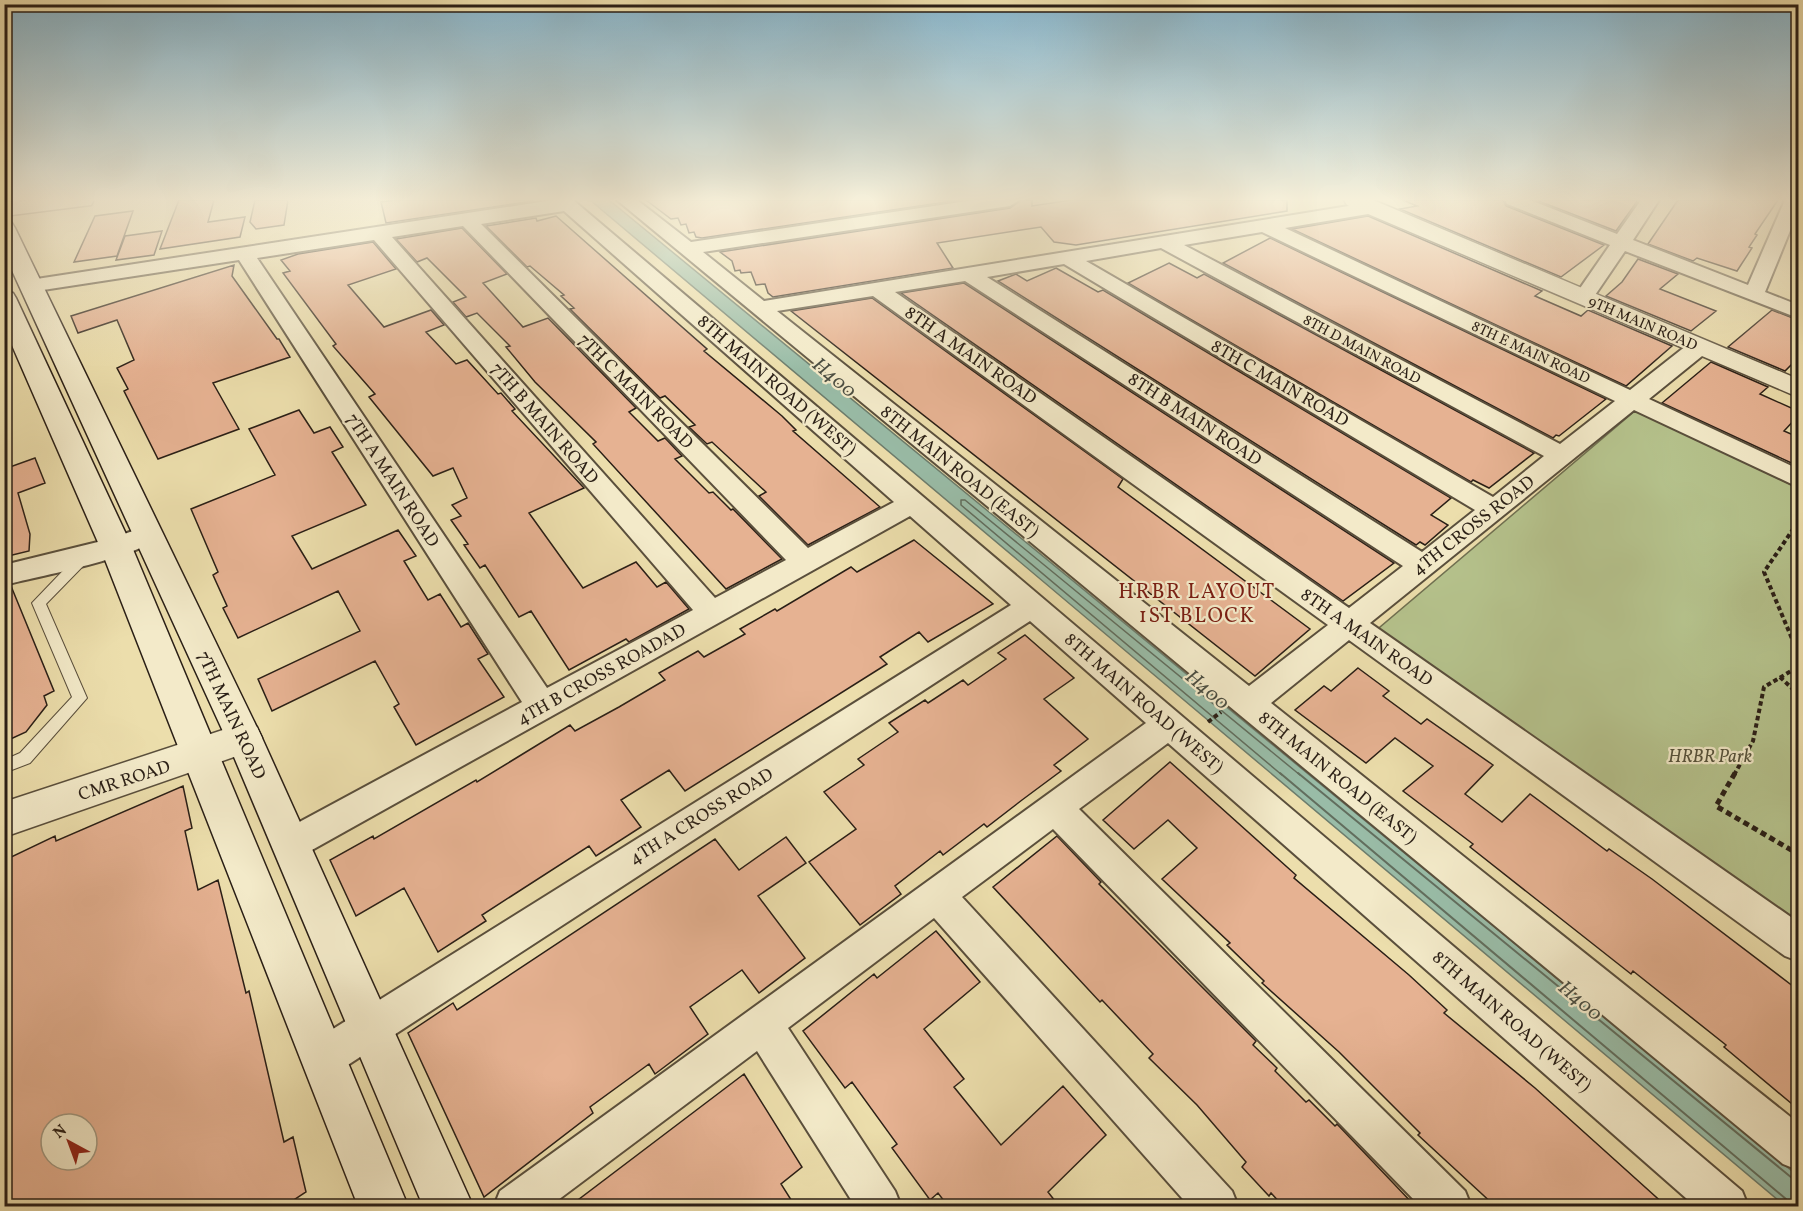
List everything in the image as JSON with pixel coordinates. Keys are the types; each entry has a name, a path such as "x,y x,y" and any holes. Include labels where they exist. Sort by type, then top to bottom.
{"main road":[{"name":"7TH MAIN ROAD","path":"10,257 17,292 131,541 244,738 448,1206"},
{"name":"9TH MAIN ROAD","path":"1488,257 1798,389"},
{"name":"7TH MAIN ROAD","path":"131,541 200,755 383,1206"},
{"name":"CMR ROAD","path":"4,820 200,755 244,738"}],"street":[{"path":"17,292 224,257"},
{"name":"7TH A MAIN ROAD","path":"246,257 542,706"},
{"name":"7TH B MAIN ROAD","path":"399,257 712,613"},
{"name":"7TH C MAIN ROAD","path":"503,257 805,562"},
{"name":"8TH MAIN ROAD (WEST)","path":"628,257 1727,1206"},
{"name":"8TH MAIN ROAD (EAST)","path":"695,257 1798,1149"},
{"path":"759,308 1077,257"},
{"name":"8TH D MAIN ROAD","path":"1189,257 1561,455"},
{"name":"8TH E MAIN ROAD","path":"1329,257 1798,479"},
{"path":"1584,297 1611,257"},
{"path":"1661,257 1798,312"},
{"path":"1754,294 1770,257"},
{"name":"8TH C MAIN ROAD","path":"1067,258 1494,509"},
{"name":"8TH B MAIN ROAD","path":"969,274 1422,565"},
{"name":"8TH A MAIN ROAD","path":"877,289 1798,943"},
{"name":"4TH CROSS ROAD","path":"1248,704 1699,347"},
{"name":"4TH B CROSS ROADAD","path":"291,844 912,503"},
{"path":"4,575 131,541"},
{"name":"4TH A CROSS ROAD","path":"323,1058 1031,606"},
{"path":"515,1206 1169,724"},
{"path":"1055,808 1450,1206"},
{"path":"937,895 1217,1206"},
{"path":"762,1024 880,1206"}],"lane":[{"path":"4,767 26,758 80,698 39,603 86,554"}],"path":[{"path":"1798,522 1764,572 1798,653"},
{"path":"1798,667 1764,687 1753,741 1716,806 1798,854"},
{"path":"1780,677 1798,694"}],"green space":[{"name":"HRBR Park","path":"1636,410 1798,488 1798,925 1373,633"}],"water":[{"name":"H400","path":"657,257 678,257 1798,1176 1798,1206 1785,1206"}],"building":[{"path":"77,257 113,257 74,262"},
{"path":"117,257 142,257 116,260"},
{"path":"291,257 385,257 396,269 348,285 384,327 431,310 444,325 426,332 456,364 467,360 498,394 501,393 515,409 512,411 584,488 529,513 583,588 636,562 657,587 666,582 689,609 629,642 626,639 569,670 531,611 519,617 485,565 480,568 464,545 468,544 451,520 461,516 452,505 467,498 453,468 433,476 369,397 375,394 333,346 336,344 283,273 290,271 281,260"},
{"path":"412,257 490,257 507,274 483,283 523,327 548,318 636,408 629,412 658,441 665,438 682,456 675,459 709,493 713,492 731,510 733,509 782,559 726,589 593,444 596,442 535,382 506,347 510,346 477,313 466,317 453,302 466,297 427,258 417,262"},
{"path":"517,257 602,257 707,349 704,351 782,416 796,430 793,431 880,507 808,545 759,496 766,492 712,442 707,444 689,427 695,425 665,396 660,398 570,309 574,308 561,296 564,295 530,266 527,267"},
{"path":"726,257 946,257 953,268 773,297 768,293 765,284 756,285 751,272 735,271 732,261"},
{"path":"1235,257 1309,257 1606,399 1559,436 1556,435 1553,438 1223,263"},
{"path":"1351,257 1462,257 1542,291 1535,296 1581,316 1588,310 1672,346 1626,386"},
{"path":"1512,257 1589,257 1561,277"},
{"path":"1681,257 1746,257 1737,271 1697,258 1693,261"},
{"path":"1638,259 1678,274 1660,289 1716,311 1691,331 1606,296 1622,282"},
{"path":"1169,263 1197,278 1204,274 1534,453 1489,488 1473,480 1471,482 1128,283"},
{"path":"234,265 232,276 290,357 213,383 239,429 158,459 124,391 128,389 117,368 134,360 117,320 78,333 71,316"},
{"path":"1056,268 1098,292 1103,290 1451,498 1431,515 1448,525 1425,545 1420,542 1416,545 998,281 1016,274 1027,281"},
{"path":"964,283 1394,563 1343,601 901,293"},
{"path":"872,298 1123,479 1118,487 1310,629 1255,676 791,311"},
{"path":"1772,310 1798,320 1798,358 1785,371 1728,347"},
{"path":"1711,362 1768,387 1760,394 1798,411 1798,416 1784,431 1798,437 1798,466 1662,403"},
{"path":"299,410 314,433 330,427 343,447 332,452 366,505 292,536 312,569 398,530 416,556 404,561 428,600 440,594 461,627 468,623 488,654 478,659 504,697 416,745 394,707 399,704 375,661 272,711 258,679 360,631 338,591 238,638 223,608 227,606 213,575 218,572 191,509 275,475 249,429"},
{"path":"35,458 45,483 18,493 30,534 29,551 4,557 4,466 10,467"},
{"path":"914,540 993,604 928,642 919,632 880,657 887,664 685,791 669,770 621,800 641,827 596,856 589,846 482,915 486,921 438,952 404,888 356,916 330,860 373,836 374,839 476,780 477,782 570,725 575,731 619,707 665,680 659,673 698,651 704,657 745,634 740,629 775,609 777,611 851,567 857,572"},
{"path":"11,586 54,691 44,696 47,705 26,732 4,742 4,587"},
{"path":"1025,635 1074,678 1044,699 1088,739 1054,765 1061,771 987,827 984,824 943,855 940,851 895,886 901,894 860,925 809,862 856,829 824,792 864,765 858,759 898,732 889,723 925,700 928,703 963,680 968,685 1006,659 998,653"},
{"path":"1358,668 1389,691 1383,696 1421,724 1427,719 1493,765 1465,794 1502,822 1530,794 1607,851 1609,849 1652,879 1798,990 1798,1109 1724,1047 1726,1045 1633,971 1631,974 1470,847 1473,844 1403,791 1433,766 1395,738 1366,763 1295,710 1324,686 1331,691"},
{"path":"1170,762 1296,875 1294,878 1409,975 1447,1010 1444,1013 1535,1088 1666,1206 1495,1206 1418,1135 1420,1133 1339,1052 1262,983 1264,981 1227,945 1230,943 1162,879 1197,848 1168,820 1134,849 1103,820"},
{"path":"183,786 192,828 185,831 198,890 218,880 246,993 249,991 284,1142 293,1137 306,1192 292,1201 293,1206 4,1206 4,868 9,858 55,836 56,841"},
{"path":"1057,836 1101,882 1099,884 1256,1041 1253,1045 1277,1068 1275,1071 1306,1102 1309,1100 1335,1126 1337,1124 1415,1206 1283,1206 1271,1193 1269,1196 1242,1167 1246,1162 1197,1105 1149,1058 1153,1054 1102,1000 1100,1002 993,887"},
{"path":"786,837 806,863 758,896 805,958 759,993 742,970 690,1007 708,1034 655,1074 649,1064 590,1107 593,1113 484,1197 408,1033 453,1003 457,1010 715,839 739,870"},
{"path":"936,931 980,982 924,1029 964,1079 954,1087 1001,1145 1063,1086 1106,1135 1048,1192 1059,1206 948,1206 938,1193 930,1200 892,1148 897,1144 852,1082 845,1088 803,1031 874,974 877,978"},
{"path":"744,1074 802,1167 781,1184 795,1206 570,1206"}],"district":[{"name":"HRBR LAYOUT 1ST BLOCK","path":"1197,603"}]}
